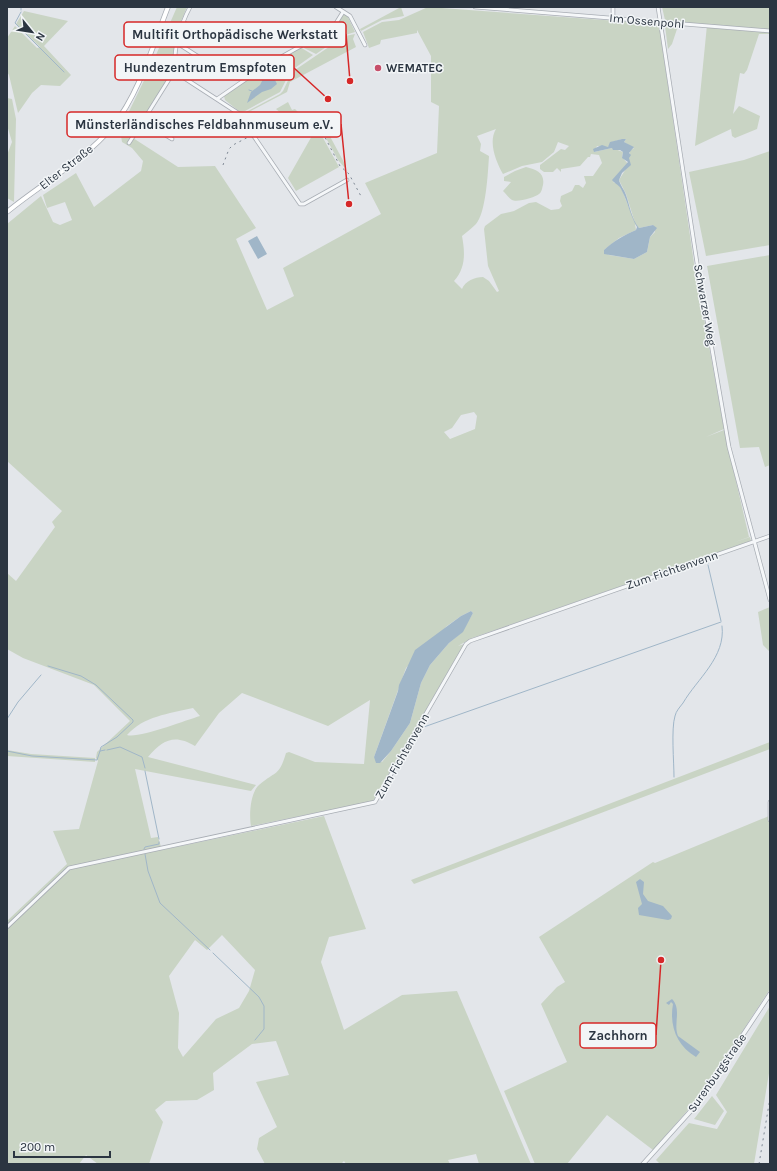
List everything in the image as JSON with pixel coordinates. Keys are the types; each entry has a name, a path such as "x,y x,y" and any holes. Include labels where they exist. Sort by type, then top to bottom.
{"main road":[{"name":"Elter Straße","path":"7,212 90,149 116,123 134,91 168,7"}],"street":[{"path":"190,7 183,22 177,43 177,71 180,76 238,113 300,204 304,204 347,180"},
{"path":"336,7 350,16 365,45"},
{"name":"Im Ossenpohl","path":"475,7 513,8 613,19 770,31"},
{"path":"613,7 613,19"},
{"name":"Schwarzer Weg","path":"658,7 697,263 729,447 770,600"},
{"path":"217,99 262,68 333,28 343,12"},
{"path":"183,22 211,40"},
{"path":"177,43 230,77"},
{"path":"129,143 173,73 177,71"},
{"path":"167,136 177,120"},
{"path":"143,121 172,139"},
{"name":"Zum Fichtenvenn","path":"7,927 69,868 375,802 470,641 770,536"},
{"path":"770,802 770,820"},
{"name":"Surenburgstraße","path":"643,1164 697,1104 770,994"}],"green space":[{"path":"177,7 187,7 176,33 171,73 133,138 178,167 215,166 256,228 236,239 267,310 294,296 283,268 381,214 365,183 437,153 439,106 431,102 431,56 417,30 417,33 381,40 380,44 369,48 363,32 382,22 399,20 428,7 659,24 694,263 724,429 706,437 724,430 749,537 735,542 750,537 751,541 472,638 458,646 464,644 373,801 251,826 250,811 254,793 259,785 279,770 286,753 289,752 315,762 364,764 370,700 328,726 242,693 219,713 195,746 181,740 170,740 164,742 148,757 256,785 251,791 135,769 151,838 158,837 162,850 324,816 366,929 329,937 321,962 344,1030 402,995 457,991 531,1164 479,1164 476,1154 448,1160 450,1164 346,1164 344,1161 341,1164 265,1164 257,1149 259,1138 277,1127 256,1082 289,1075 276,1041 252,1044 213,1073 214,1090 197,1100 166,1101 155,1110 163,1122 149,1164 98,1164 86,1155 79,1164 7,1164 7,921 67,864 53,831 79,829 98,761 96,758 97,752 130,721 94,685 23,658 7,649 7,573 16,581 55,527 52,522 62,511 7,461 7,224 41,196 53,222 60,225 72,220 65,202 47,208 43,195 76,173 94,207 141,171 143,161 132,148 122,142 120,130 152,64","holes":["496,129 493,146 498,164 503,174 522,166 542,162 554,152 558,142 569,146 565,150 561,149 540,165 540,169 544,172 553,172 557,168 561,172 561,169 580,166 588,157 590,157 591,154 599,155 602,163 593,176 584,176 586,183 583,188 579,185 575,185 572,191 561,196 560,201 562,206 559,209 551,210 536,202 529,203 514,211 501,214 485,226 484,229 488,266 499,291 497,292 489,281 483,277 471,280 465,284 462,289 454,281 461,271 464,260 462,236 476,224 484,202 489,156 480,151 481,144 477,136","626,139 624,142 634,148 630,151 628,164 622,157 623,152 612,148 594,152 597,146 608,147 612,142","627,165 619,180 626,194 635,223 622,190 618,184 613,182","635,224 639,228 653,225 655,232 650,237 647,252 634,259 609,255 604,250 619,238 636,230","474,412 477,416 475,429 450,439 444,432 452,428 461,415","471,611 473,613 462,632 449,643 430,665 421,683 410,723 382,762 374,757 406,668 447,626","193,708 200,716 151,732 127,735 141,724 149,720 166,714","222,935 255,970 249,991 239,1008 216,1019 183,1057 178,1048 179,1013 169,976 195,940 207,950"]},
{"path":"401,7 404,16 382,20 361,31 360,29"},
{"path":"662,7 770,7 770,34 759,34 747,70 744,74 740,73 733,114 739,106 760,116 757,129 735,138 732,136 731,129 695,146 707,25 665,20"},
{"path":"24,11 68,21 44,46 71,75 60,86 41,85 32,93 18,113 7,72 7,38 15,26 37,48 40,47 16,24"},
{"path":"344,14 348,17 355,32 342,36 316,54 304,48 304,46 334,30"},
{"path":"665,26 678,26 672,44 668,49"},
{"path":"355,34 353,39 356,47 290,82 287,92 241,116 240,113 246,112 280,94 292,72 345,36"},
{"path":"300,47 313,55 292,70 287,76 269,68 268,66"},
{"path":"265,68 277,72 285,77 286,80 280,92 245,111 240,112 225,100 224,96"},
{"path":"7,98 12,99 16,119 14,202 7,198 7,155 12,142 7,125"},
{"path":"288,102 292,110 295,109 300,114 283,115 276,109"},
{"path":"323,124 324,129 326,129 346,166 344,167 338,160 320,127"},
{"path":"317,127 339,167 296,191 288,178"},
{"path":"770,151 770,245 706,256 689,172 744,160"},
{"path":"526,167 534,169 543,178 541,191 537,195 530,198 514,201 503,191 511,182 504,181 504,177"},
{"path":"770,255 770,465 765,467 759,447 740,448 707,266"},
{"path":"770,607 770,652 763,645 758,612"},
{"path":"770,742 770,749 414,884 411,880"},
{"path":"7,750 31,754 95,758 95,762 7,756"},
{"path":"769,816 770,989 700,1096 653,1150 607,1115 567,1164 535,1164 504,1091 567,1062 541,1004 557,987 565,982 539,937 653,862 655,863"},
{"path":"770,1006 770,1067 754,1164 660,1164 656,1160 689,1123 717,1129 727,1112 716,1095"},
{"path":"712,1096 724,1111 715,1125 694,1119"}],"water":[{"path":"264,77 275,80 277,84 271,89 262,92 247,103 251,92 260,85"},
{"path":"626,139 624,142 634,147 629,153 631,155 629,158 631,165 622,173 619,180 626,195 631,214 621,189 612,180 628,162 622,158 623,152 620,150 613,150 612,148 594,152 593,149 602,145 608,147 610,142"},
{"path":"633,218 639,228 653,225 657,228 650,237 647,252 634,259 604,254 604,250 619,238 636,230 637,227"},
{"path":"257,236 267,254 258,259 248,241"},
{"path":"471,611 473,613 463,632 449,643 430,665 421,683 410,723 391,751 380,763 376,763 374,757 399,685 415,650 461,616"},
{"path":"640,879 644,882 643,894 648,901 663,906 672,916 671,919 668,920 639,915 638,908 642,904 636,882"},
{"path":"672,999 675,1003 677,1012 676,1027 678,1036 700,1052 696,1057 684,1047 676,1035 672,1020 673,1004 671,1002 669,1005 666,1003"}],"waterway":[{"path":"21,12 15,23 64,72"},
{"path":"708,565 721,621"},
{"path":"421,728 721,622"},
{"path":"674,777 673,737 676,714 678,709 715,658 720,648 722,626"},
{"path":"48,666 81,676 96,685 133,720 133,722 117,737 101,747 100,751"},
{"path":"7,719 18,702 41,675"},
{"path":"107,750 120,747 142,757 145,768"},
{"path":"7,751 32,756 97,760 100,751 105,750"},
{"path":"145,771 159,839"},
{"path":"144,849 145,847 159,844 159,842"},
{"path":"145,854 148,871 160,903 210,950"},
{"path":"213,953 259,997 264,1006 264,1029 255,1040"}],"railway":[{"path":"223,165 229,149 233,145 285,118 292,116 309,118 318,124 340,166 349,174 362,198"},
{"path":"236,132 239,126 249,120"},
{"path":"759,1164 770,1098"}],"place":[{"name":"WEMATEC","path":"378,68"},
{"name":"Multifit Orthopädische Werkstatt","path":"350,81"},
{"name":"Hundezentrum Emspfoten","path":"328,99"},
{"name":"Münsterländisches Feldbahnmuseum e.V.","path":"349,204"},
{"name":"Zachhorn","path":"661,960"}]}
